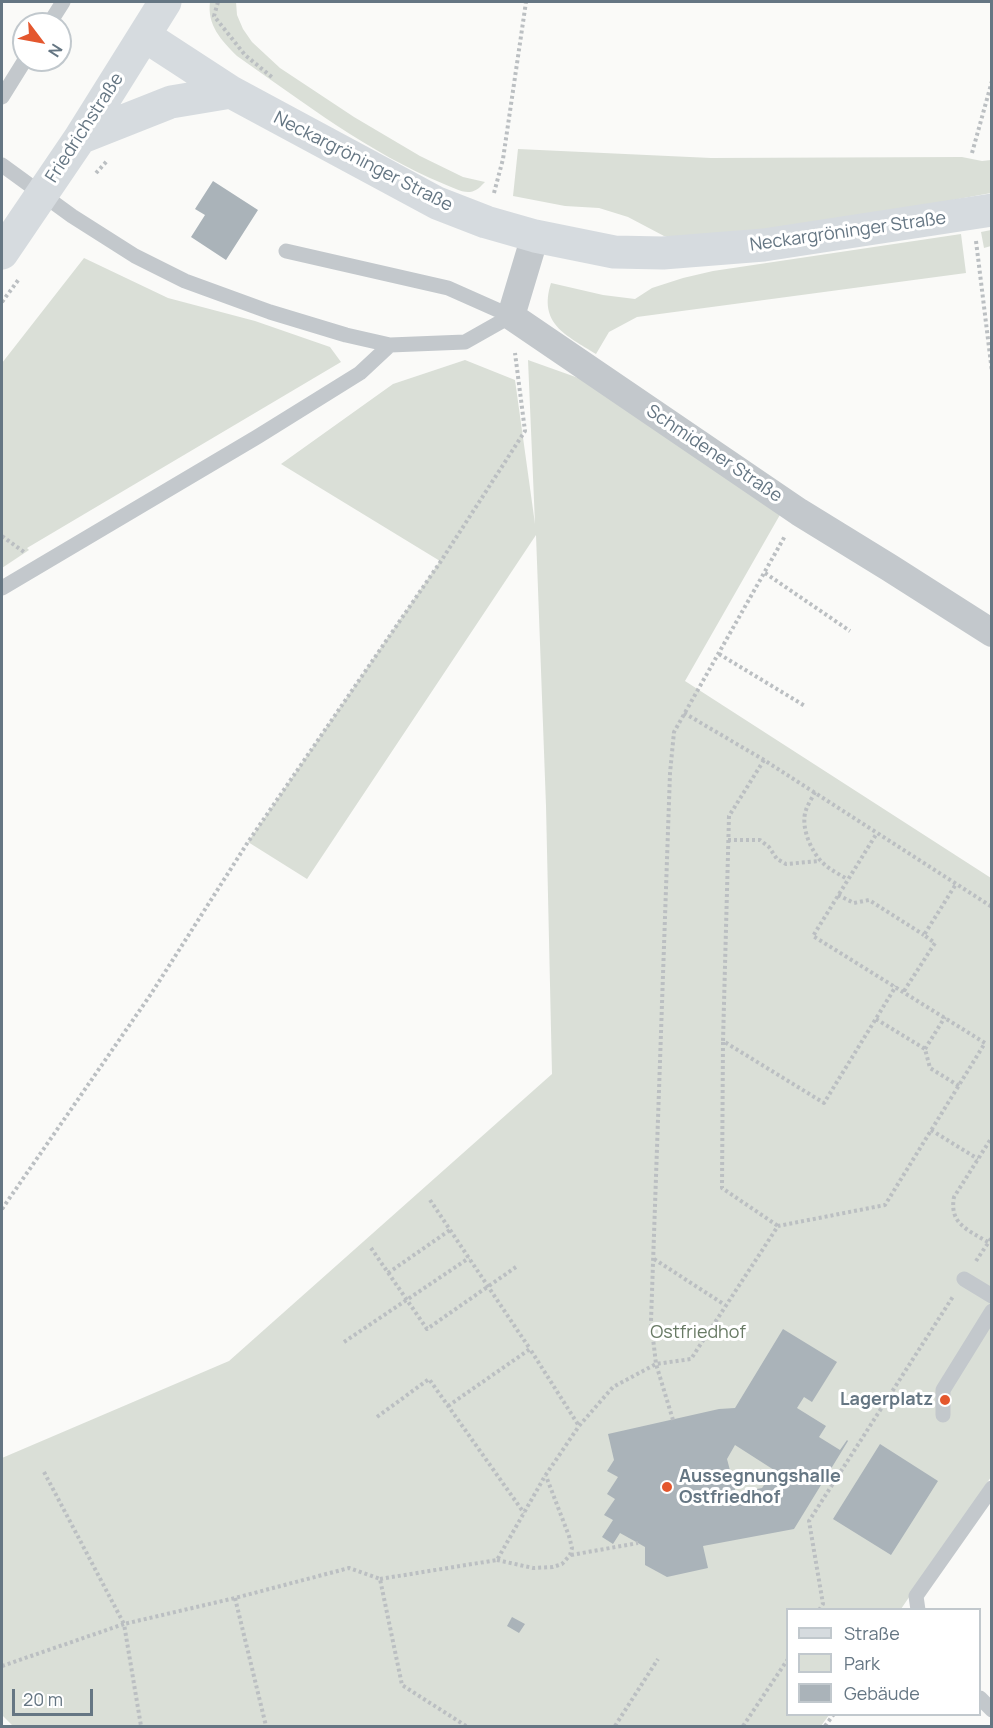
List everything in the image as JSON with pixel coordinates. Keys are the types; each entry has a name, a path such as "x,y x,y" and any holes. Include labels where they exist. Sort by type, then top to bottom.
{"main road":[{"name":"Friedrichstraße","path":"8,244 73,148 165,2"},
{"name":"Neckargröninger Straße","path":"145,36 231,92 437,203 486,222 535,236 614,252 663,253 764,245 983,212"},
{"path":"73,148 171,102 231,92"}],"street":[{"path":"510,316 535,236"},
{"name":"Schmidener Straße","path":"510,316 799,512 992,633"}],"lane":[{"path":"2,97 18,72"},
{"path":"2,165 72,216 135,256 185,281 270,312 346,335 390,345 465,342 510,316"},
{"path":"286,251 448,288 510,316"},
{"path":"2,588 247,443 360,373 390,345"},
{"path":"964,1279 992,1296"},
{"path":"943,1415 943,1390 992,1311"},
{"path":"918,1608 916,1596 992,1488"},
{"path":"981,1699 992,1710"}],"path":[{"path":"218,2 214,16 245,55 274,80"},
{"path":"486,222 503,159 526,2"},
{"path":"972,153 992,81"},
{"path":"983,212 992,372"},
{"path":"2,1209 151,994 248,842 441,561 525,431 510,316"},
{"path":"673,1420 656,1364 651,1321 670,773 674,732 799,512"},
{"path":"765,573 850,631"},
{"path":"719,654 805,706"},
{"path":"684,713 764,760 992,907"},
{"path":"764,760 729,816 722,1188 778,1226"},
{"path":"814,792 804,819 814,853 828,868 848,879"},
{"path":"497,1560 545,1476 579,1426 613,1387 656,1364 691,1359 778,1226 885,1205 985,1042 813,936 877,833"},
{"path":"728,840 760,840 769,847 777,859 786,864 821,861"},
{"path":"924,935 956,884"},
{"path":"838,895 854,903 869,900 935,943 904,992"},
{"path":"723,1041 824,1102 896,986"},
{"path":"925,1050 945,1017"},
{"path":"876,1019 925,1050 930,1068 959,1086"},
{"path":"931,1130 978,1159"},
{"path":"988,1242 963,1226 954,1217 952,1205 954,1197 992,1137"},
{"path":"430,1200 579,1426"},
{"path":"388,1273 450,1230"},
{"path":"820,1608 823,1604 809,1521 992,1236"},
{"path":"371,1248 427,1329 516,1267"},
{"path":"344,1342 469,1258"},
{"path":"654,1259 725,1305"},
{"path":"448,1406 530,1349"},
{"path":"377,1417 429,1379 524,1513"},
{"path":"44,1472 124,1624 141,1726"},
{"path":"2,1666 124,1624 349,1568 380,1579 497,1560 533,1568 562,1564 570,1555 572,1548 545,1476"},
{"path":"570,1555 638,1543"},
{"path":"380,1579 402,1685 466,1726"},
{"path":"235,1598 266,1726"},
{"path":"615,1726 658,1659"},
{"path":"743,1726 786,1662"}],"green space":[{"path":"210,2 236,2 237,15 252,42 280,68 354,117 420,156 463,177 485,182 472,191 457,190 389,157 337,126 237,56 216,32 211,18"},
{"path":"518,149 711,158 962,157 982,161 991,160 991,193 763,235 679,240 664,236 628,217 599,208 565,206 513,196"},
{"path":"991,230 991,246 984,248 981,232"},
{"path":"961,234 966,273 637,317 609,332 596,354 574,341 557,327 548,309 551,283 603,295 635,299 652,288 713,271"},
{"path":"84,258 168,298 255,321 330,347 341,362 27,548 29,550 2,568 2,363"},
{"name":"Ostfriedhof","path":"465,360 515,380 535,524 528,360 598,385 781,513 685,681 991,878 991,1477 902,1608 786,1608 786,1716 828,1716 821,1726 13,1726 2,1715 2,1458 229,1361 552,1074 546,806 536,535 307,879 248,842 440,561 281,464 393,384"}],"building":[{"path":"213,181 258,210 226,260 191,237 205,215 195,209"},
{"name":"Aussegnungshalle Ostfriedhof","path":"783,1329 837,1362 812,1402 804,1397 797,1408 826,1426 819,1437 840,1450 848,1441 794,1529 703,1546 708,1568 667,1577 645,1565 645,1547 620,1533 613,1544 602,1537 613,1520 604,1515 615,1499 607,1494 618,1477 607,1471 614,1460 608,1434 719,1409 735,1408","holes":["735,1445 774,1470 762,1488 736,1493 727,1459"]},
{"path":"880,1444 938,1481 891,1555 833,1519"},
{"path":"512,1617 525,1624 519,1633 507,1626"}],"place":[{"name":"Lagerplatz","path":"945,1400"},
{"name":"Aussegnungshalle Ostfriedhof","path":"667,1487"}]}
